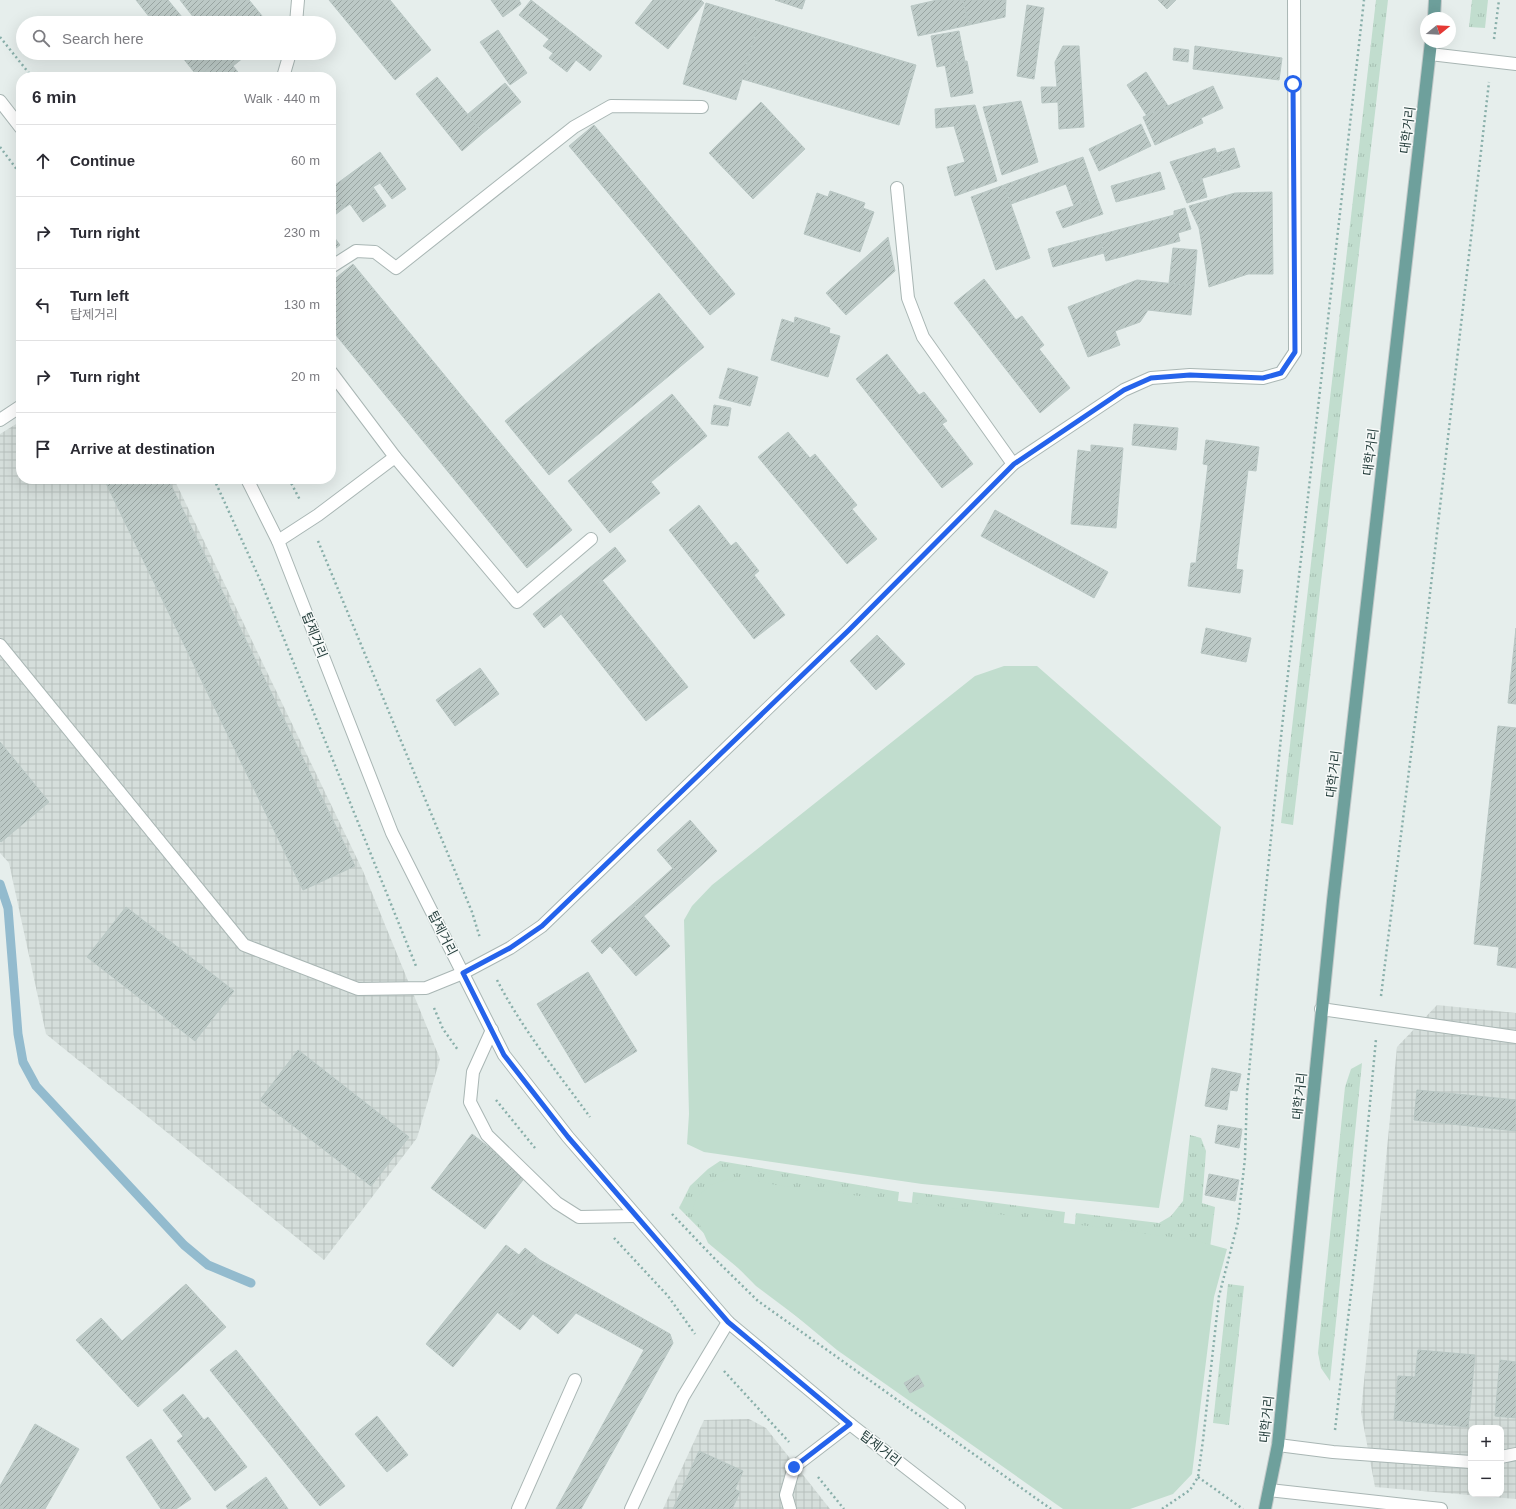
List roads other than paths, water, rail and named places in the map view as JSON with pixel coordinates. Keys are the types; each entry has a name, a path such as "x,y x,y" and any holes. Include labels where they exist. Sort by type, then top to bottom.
{"main road":[{"path":"1434,12 1435,0"},
{"name":"대학거리","path":"1265,1509 1278,1445 1321,1009 1430,48"}],"street":[{"path":"297,16 298,0"},
{"path":"0,645 244,945 358,989 426,988 463,973 510,948 542,926 849,630 1014,464 1124,390 1151,378 1190,375 1263,378 1281,373 1295,352 1293,84 1294,0"},
{"path":"1430,54 1516,64"},
{"path":"285,72 288,60"},
{"path":"0,101 16,122"},
{"path":"336,264 356,252 375,252 396,268 574,127 611,106 702,107"},
{"path":"897,188 908,298 923,337 1014,464"},
{"path":"336,379 394,457 517,602 591,539"},
{"path":"0,420 16,409"},
{"path":"278,541 394,457"},
{"name":"탑제거리","path":"250,484 278,541 392,833 504,1055 568,1137 728,1322 850,1424 959,1509"},
{"path":"1321,1009 1516,1037"},
{"path":"492,1030 473,1072 470,1102 487,1135 556,1203 579,1217 636,1216"},
{"path":"631,1509 683,1397 728,1322"},
{"path":"518,1509 575,1380"},
{"path":"790,1509 786,1496 794,1467 850,1424"},
{"path":"1278,1445 1333,1452 1468,1462"},
{"path":"1504,1456 1516,1454"},
{"path":"1269,1490 1441,1509"}],"waterway":[{"path":"0,884 8,908 18,1034 23,1062 36,1086 184,1245 208,1265 251,1283"}]}
